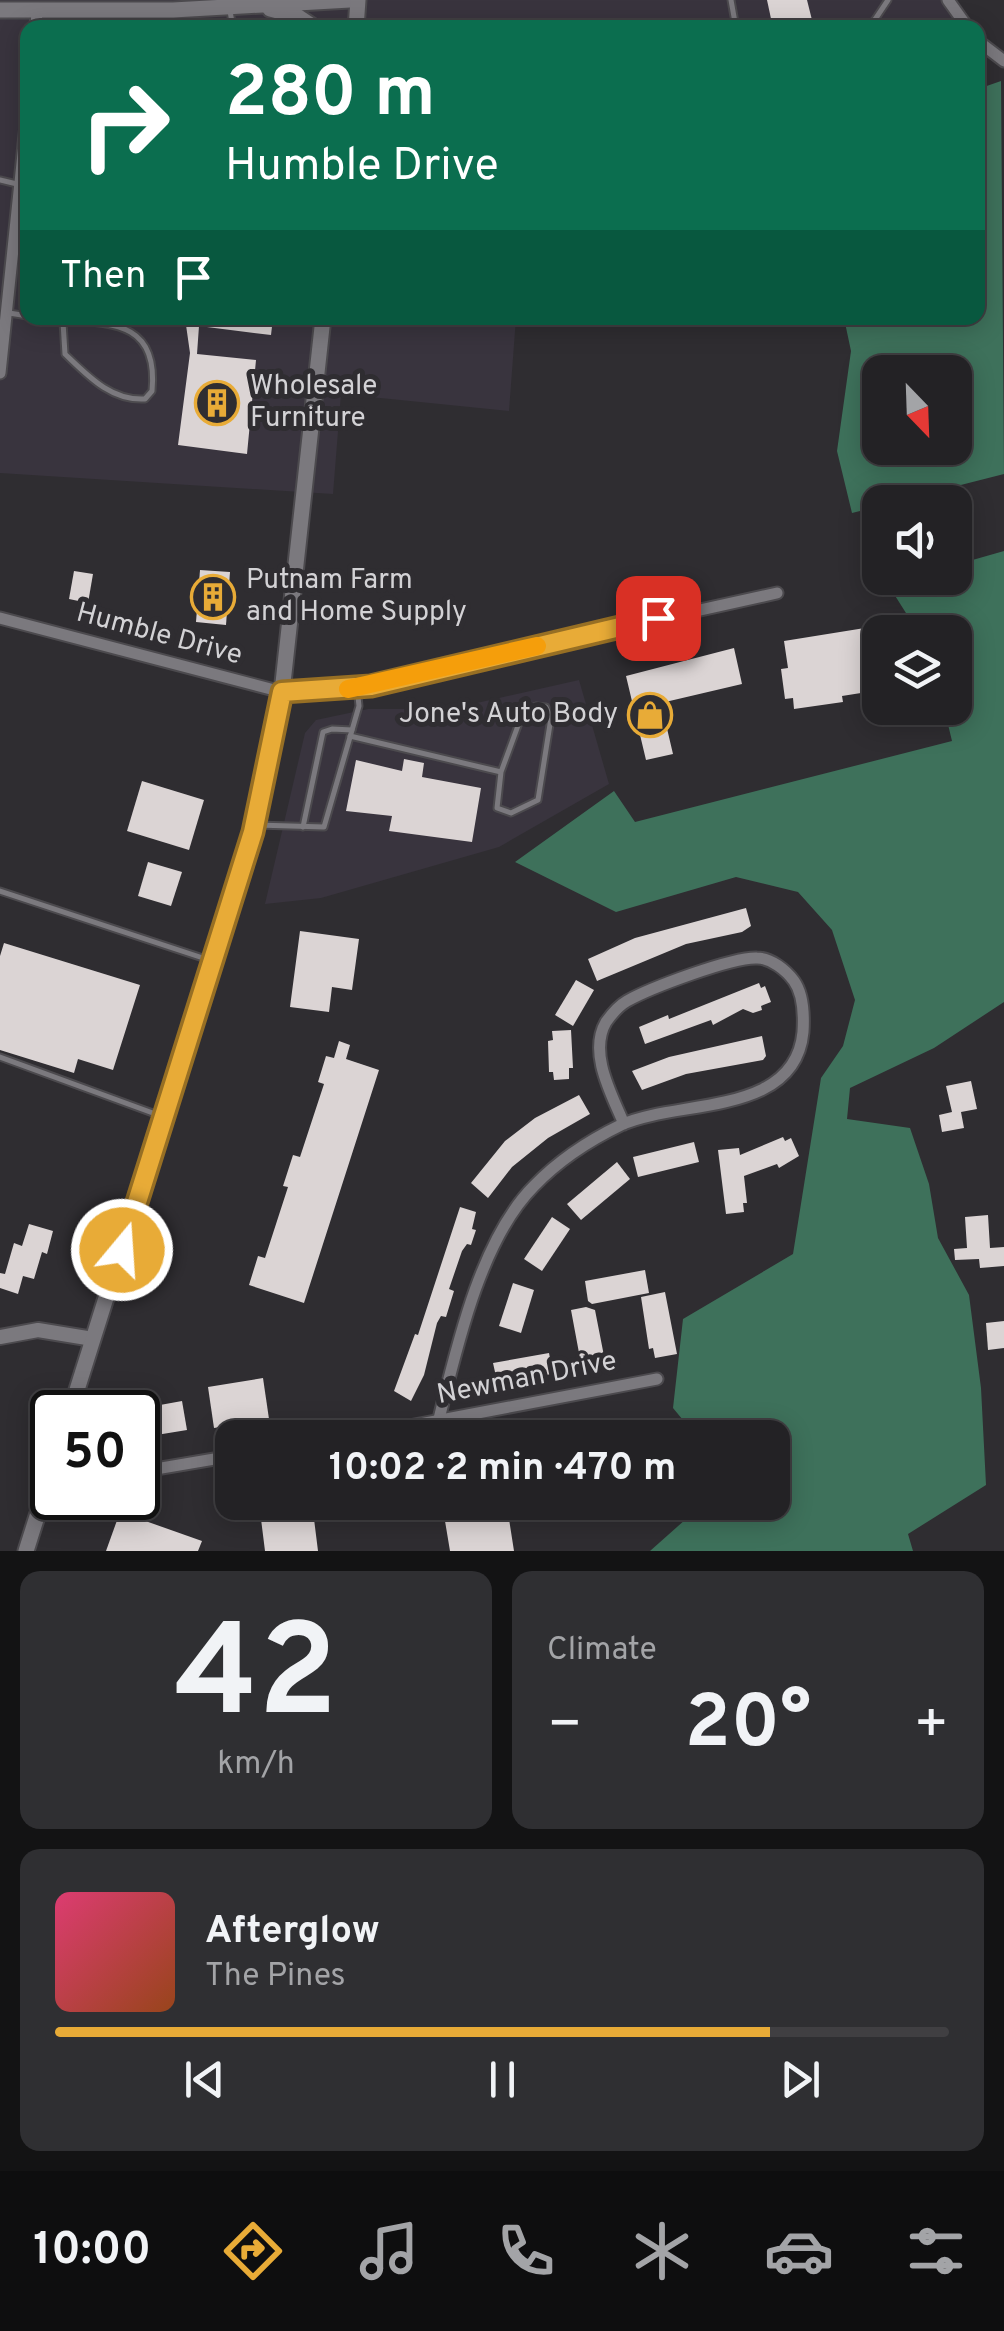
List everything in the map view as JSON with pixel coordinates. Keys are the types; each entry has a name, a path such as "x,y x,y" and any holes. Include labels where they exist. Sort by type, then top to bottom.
{"main road":[{"path":"0,10 209,4 230,7 350,0"},
{"path":"256,5 303,20"},
{"path":"77,1390 254,825 282,692 322,325"},
{"path":"26,1551 37,1520"}],"street":[{"path":"37,20 38,10"},
{"path":"0,372 6,313 5,269 20,176"},
{"name":"Humble Drive","path":"0,618 282,692 357,687 776,594"},
{"path":"438,1420 454,1358 498,1239 532,1187 572,1154 624,1124 762,1091 788,1072 802,1042 804,1012 796,984 779,966 758,958 691,976 624,1002 605,1024 600,1049 604,1074 624,1124"},
{"path":"0,1337 38,1330 93,1340"},
{"name":"Newman Drive","path":"448,1420 657,1380"},
{"path":"160,1468 215,1459"}],"lane":[{"path":"230,7 232,20"},
{"path":"0,180 19,185"},
{"path":"6,313 20,315"},
{"path":"63,325 64,354 96,384 130,400 145,399 152,392 150,353 136,333 107,325"},
{"path":"254,825 324,827 359,706 357,687"},
{"path":"536,706 546,708 551,718 538,800 511,813 502,812 497,808 500,772 523,712 536,706"},
{"path":"303,826 323,732 332,728 500,772"},
{"path":"0,891 212,961"},
{"path":"0,1056 164,1117"}],"shaded area":[{"path":"0,0 945,0 955,20 20,20 20,325 515,325 509,411 341,394 333,494 0,473"},
{"path":"579,680 609,784 499,847 321,898 265,904 305,733 316,720 368,709 450,709"}],"green space":[{"path":"1001,81 1004,474 961,485 862,485 862,510 852,513 837,451 851,351 845,325 985,325 985,87"},
{"path":"1004,551 1004,1002 934,1048 850,1088 847,1119 910,1128 929,1184 938,1238 969,1295 981,1388 986,1485 908,1534 913,1551 650,1551 685,1520 790,1520 790,1420 683,1420 673,1408 683,1319 793,1254 821,1078 843,1046 855,1000 832,930 798,892 736,877 616,912 515,862 614,791 635,822 952,741 948,725 972,725 972,615 907,615 895,595 972,595 972,560"}],"building":[{"path":"767,0 807,0 812,20 771,20"},
{"name":"Wholesale Furniture","path":"186,325 272,325 271,335 199,326 197,354 256,360 247,454 178,445 190,353"},
{"name":"Putnam Farm and Home Supply","path":"200,570 230,572 226,625 196,622"},
{"path":"74,571 93,574 88,603 69,599"},
{"path":"862,628 862,693 842,696 843,702 794,709 793,698 785,699 781,669 788,668 784,641"},
{"path":"734,648 742,684 661,703 673,754 646,760 626,676"},
{"path":"404,759 424,763 422,777 481,788 472,842 389,831 392,816 346,811 356,760 402,771"},
{"path":"142,781 204,800 189,850 127,831"},
{"path":"148,862 182,872 171,906 138,896"},
{"path":"746,908 751,926 742,932 686,944 597,981 588,959 635,938"},
{"path":"300,931 359,939 352,990 332,987 329,1012 290,1007"},
{"path":"4,943 140,985 113,1070 78,1059 74,1073 0,1050 0,956"},
{"path":"576,980 594,990 573,1026 555,1015"},
{"path":"759,983 761,988 765,986 771,1002 761,1006 762,1010 753,1013 743,1009 713,1025 711,1020 645,1044 639,1027"},
{"path":"571,1030 573,1068 569,1068 569,1079 554,1080 553,1072 549,1072 548,1041 553,1040 552,1031"},
{"path":"762,1036 766,1056 763,1060 686,1074 642,1090 632,1071 669,1057"},
{"path":"339,1041 350,1045 346,1059 379,1070 304,1303 249,1285 258,1256 265,1258 288,1187 283,1186 293,1155 300,1157 324,1084 318,1082 326,1056 334,1058"},
{"path":"971,1081 977,1109 961,1112 964,1128 942,1132 939,1115 952,1112 946,1086"},
{"path":"579,1095 590,1114 548,1138 512,1167 488,1198 471,1183 505,1141 535,1118"},
{"path":"783,1137 785,1141 791,1138 799,1156 779,1168 777,1164 744,1176 744,1212 726,1214 718,1150 739,1148 740,1155"},
{"path":"694,1142 699,1162 638,1177 633,1157"},
{"path":"617,1162 630,1179 581,1220 567,1204"},
{"path":"460,1207 476,1212 472,1229 476,1230 471,1245 467,1244 462,1251 449,1289 454,1291 446,1317 441,1316 437,1323 424,1375 411,1401 394,1391 415,1334 418,1335"},
{"path":"988,1215 990,1248 1004,1247 1004,1266 980,1268 979,1259 955,1260 954,1249 967,1248 965,1217"},
{"path":"552,1217 570,1229 542,1271 524,1259"},
{"path":"29,1224 53,1231 34,1279 23,1276 18,1294 0,1288 0,1273 5,1274 14,1243 22,1246"},
{"path":"645,1270 649,1293 592,1304 588,1301 585,1281"},
{"path":"513,1283 534,1290 521,1333 499,1326"},
{"path":"665,1292 677,1354 655,1358 653,1348 649,1349 641,1297"},
{"path":"571,1310 595,1310 604,1356 598,1357 600,1365 582,1369"},
{"path":"1004,1321 1004,1348 988,1350 986,1323"},
{"path":"549,1353 553,1374 545,1375 546,1380 505,1386 504,1380 497,1381 493,1363"},
{"path":"263,1378 269,1419 215,1420 214,1428 208,1387"},
{"path":"182,1401 187,1430 160,1434 160,1405"},
{"path":"117,1520 143,1520 202,1541 198,1551 106,1551"},
{"path":"261,1520 314,1520 318,1551 265,1551"},
{"path":"445,1520 509,1520 514,1551 450,1551"}],"slow traffic":[{"path":"348,689 537,646"}],"place":[{"name":"Wholesale Furniture","path":"217,403"},
{"name":"Putnam Farm and Home Supply","path":"213,597"},
{"name":"Jone's Auto Body","path":"650,715"}],"route":[{"path":"122,1250 253,832 282,692 371,686 658,618"}]}
